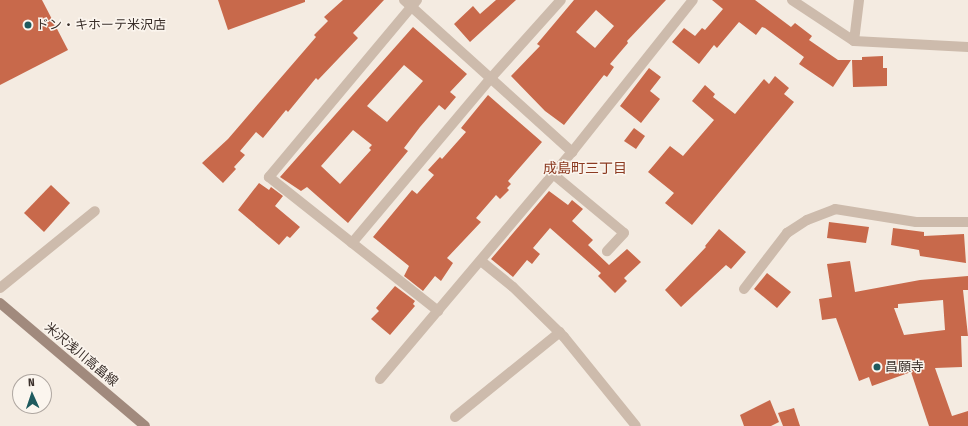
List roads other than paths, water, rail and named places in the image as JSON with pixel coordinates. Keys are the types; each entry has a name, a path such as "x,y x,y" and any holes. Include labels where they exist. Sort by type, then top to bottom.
{"main road":[{"name":"米沢浅川高畠線","path":"0,303 145,426"}],"street":[{"path":"352,243 490,79 561,0"},
{"path":"792,0 854,41 968,47"},
{"path":"854,41 859,0"},
{"path":"380,379 572,152 691,1"},
{"path":"438,310 269,176 411,2 490,79 572,152"},
{"path":"553,174 624,233 607,252"},
{"path":"744,289 787,233 807,220 835,209 916,222 968,222"},
{"path":"0,288 95,211"},
{"path":"481,261 513,287 560,332 636,426"},
{"path":"455,417 560,332"}],"place":[{"name":"ドン・キホーテ米沢店","path":"28,25"},
{"name":"昌願寺","path":"877,367"}],"district":[{"name":"成島町三丁目","path":"585,169"}]}
